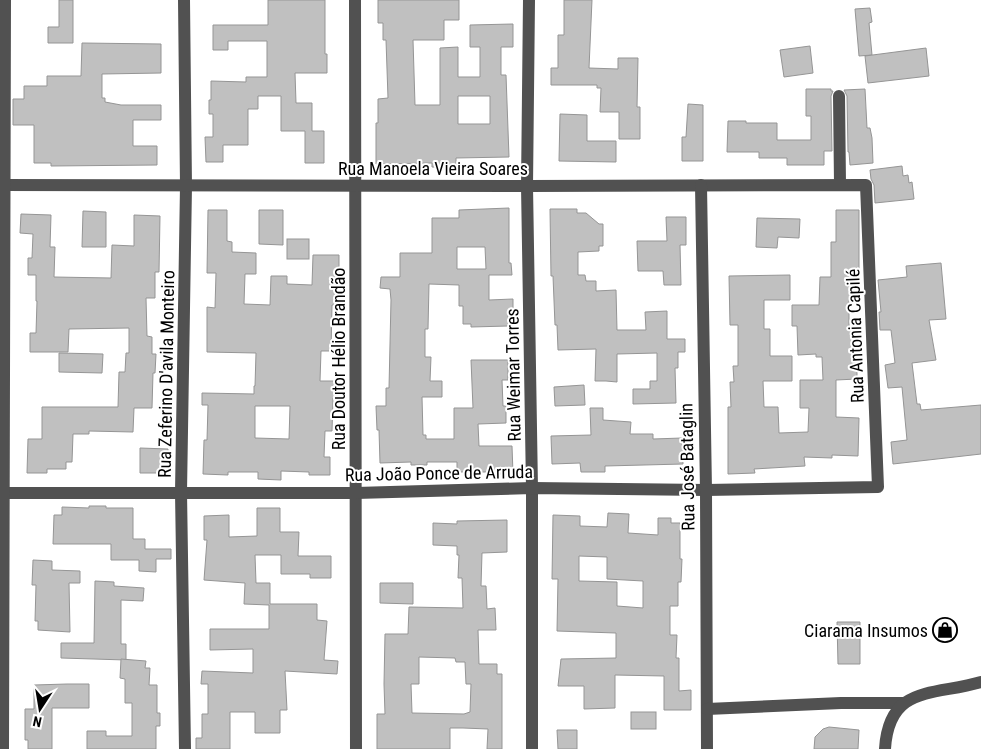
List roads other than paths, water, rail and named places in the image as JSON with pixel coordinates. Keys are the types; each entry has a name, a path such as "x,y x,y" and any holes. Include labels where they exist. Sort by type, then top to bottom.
{"street":[{"path":"3,749 2,493 5,0"},
{"name":"Rua Zeferino D'avila Monteiro","path":"184,0 186,186 182,492 185,749"},
{"name":"Rua Doutor Hélio Brandão","path":"355,0 356,749"},
{"name":"Rua Weimar Torres","path":"529,0 527,186 532,488 532,749"},
{"path":"839,96 840,184"},
{"name":"Rua Manoela Vieira Soares","path":"3,185 866,185"},
{"name":"Rua José Bataglin","path":"700,185 706,490 707,749"},
{"name":"Rua Antonia Capilé","path":"866,185 878,487"},
{"name":"Rua João Ponce de Arruda","path":"2,493 356,493 532,488 706,490 878,487"},
{"path":"885,749 886,734 893,717 904,703 921,694 981,682"},
{"path":"707,709 841,703 904,703"}],"place":[{"name":"Ciarama Insumos","path":"945,630"}]}
